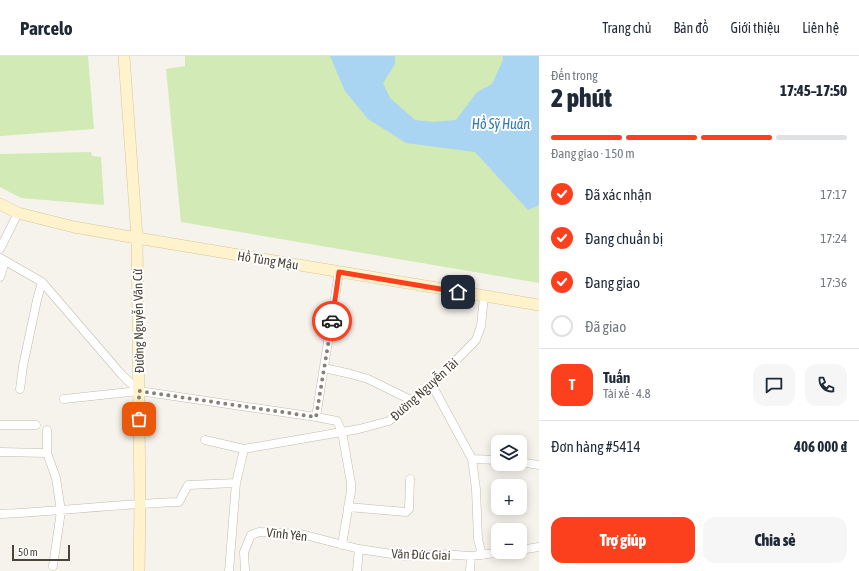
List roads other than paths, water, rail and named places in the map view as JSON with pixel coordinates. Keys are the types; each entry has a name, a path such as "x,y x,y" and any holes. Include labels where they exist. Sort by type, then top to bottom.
{"main road":[{"name":"Đường Nguyễn Văn Cừ","path":"124,56 137,238 140,504 139,571"},
{"name":"Hồ Tùng Mậu","path":"0,204 18,213 74,227 539,305"}],"street":[{"path":"0,249 18,213"},
{"path":"0,277 2,260 42,282 122,375 139,391"},
{"path":"316,417 339,272"},
{"path":"20,390 23,366 42,282"},
{"name":"Đường Nguyễn Tài","path":"244,449 359,429 390,421 432,385 476,340 481,326 484,296"},
{"path":"324,368 368,379 413,401"},
{"path":"432,385 472,460 476,489 478,538 482,555"},
{"path":"64,399 139,391 337,421 342,432 351,483 342,545"},
{"path":"0,425 36,425"},
{"path":"47,430 47,453 56,478 61,511 53,566"},
{"path":"206,440 244,449 236,483 229,571"},
{"path":"0,452 47,453"},
{"path":"472,460 491,460"},
{"path":"527,463 539,465"},
{"path":"348,507 406,512 409,509 410,479"},
{"path":"0,514 179,502 188,485 236,483"},
{"name":"Vĩnh Yên","path":"245,571 244,552 251,535 259,532 301,534 360,549"},
{"path":"527,549 539,547"},
{"path":"356,571 360,549"},
{"name":"Văn Đức Giai","path":"360,549 405,556 439,554 472,556 491,554"},
{"path":"470,571 472,556"}],"water":[{"name":"Hồ Sỹ Huân","path":"330,56 395,56 395,64 383,83 390,98 415,120 434,122 456,120 477,92 492,84 503,60 503,56 539,56 539,205 528,210 475,152 406,143 368,119 345,91"}]}
